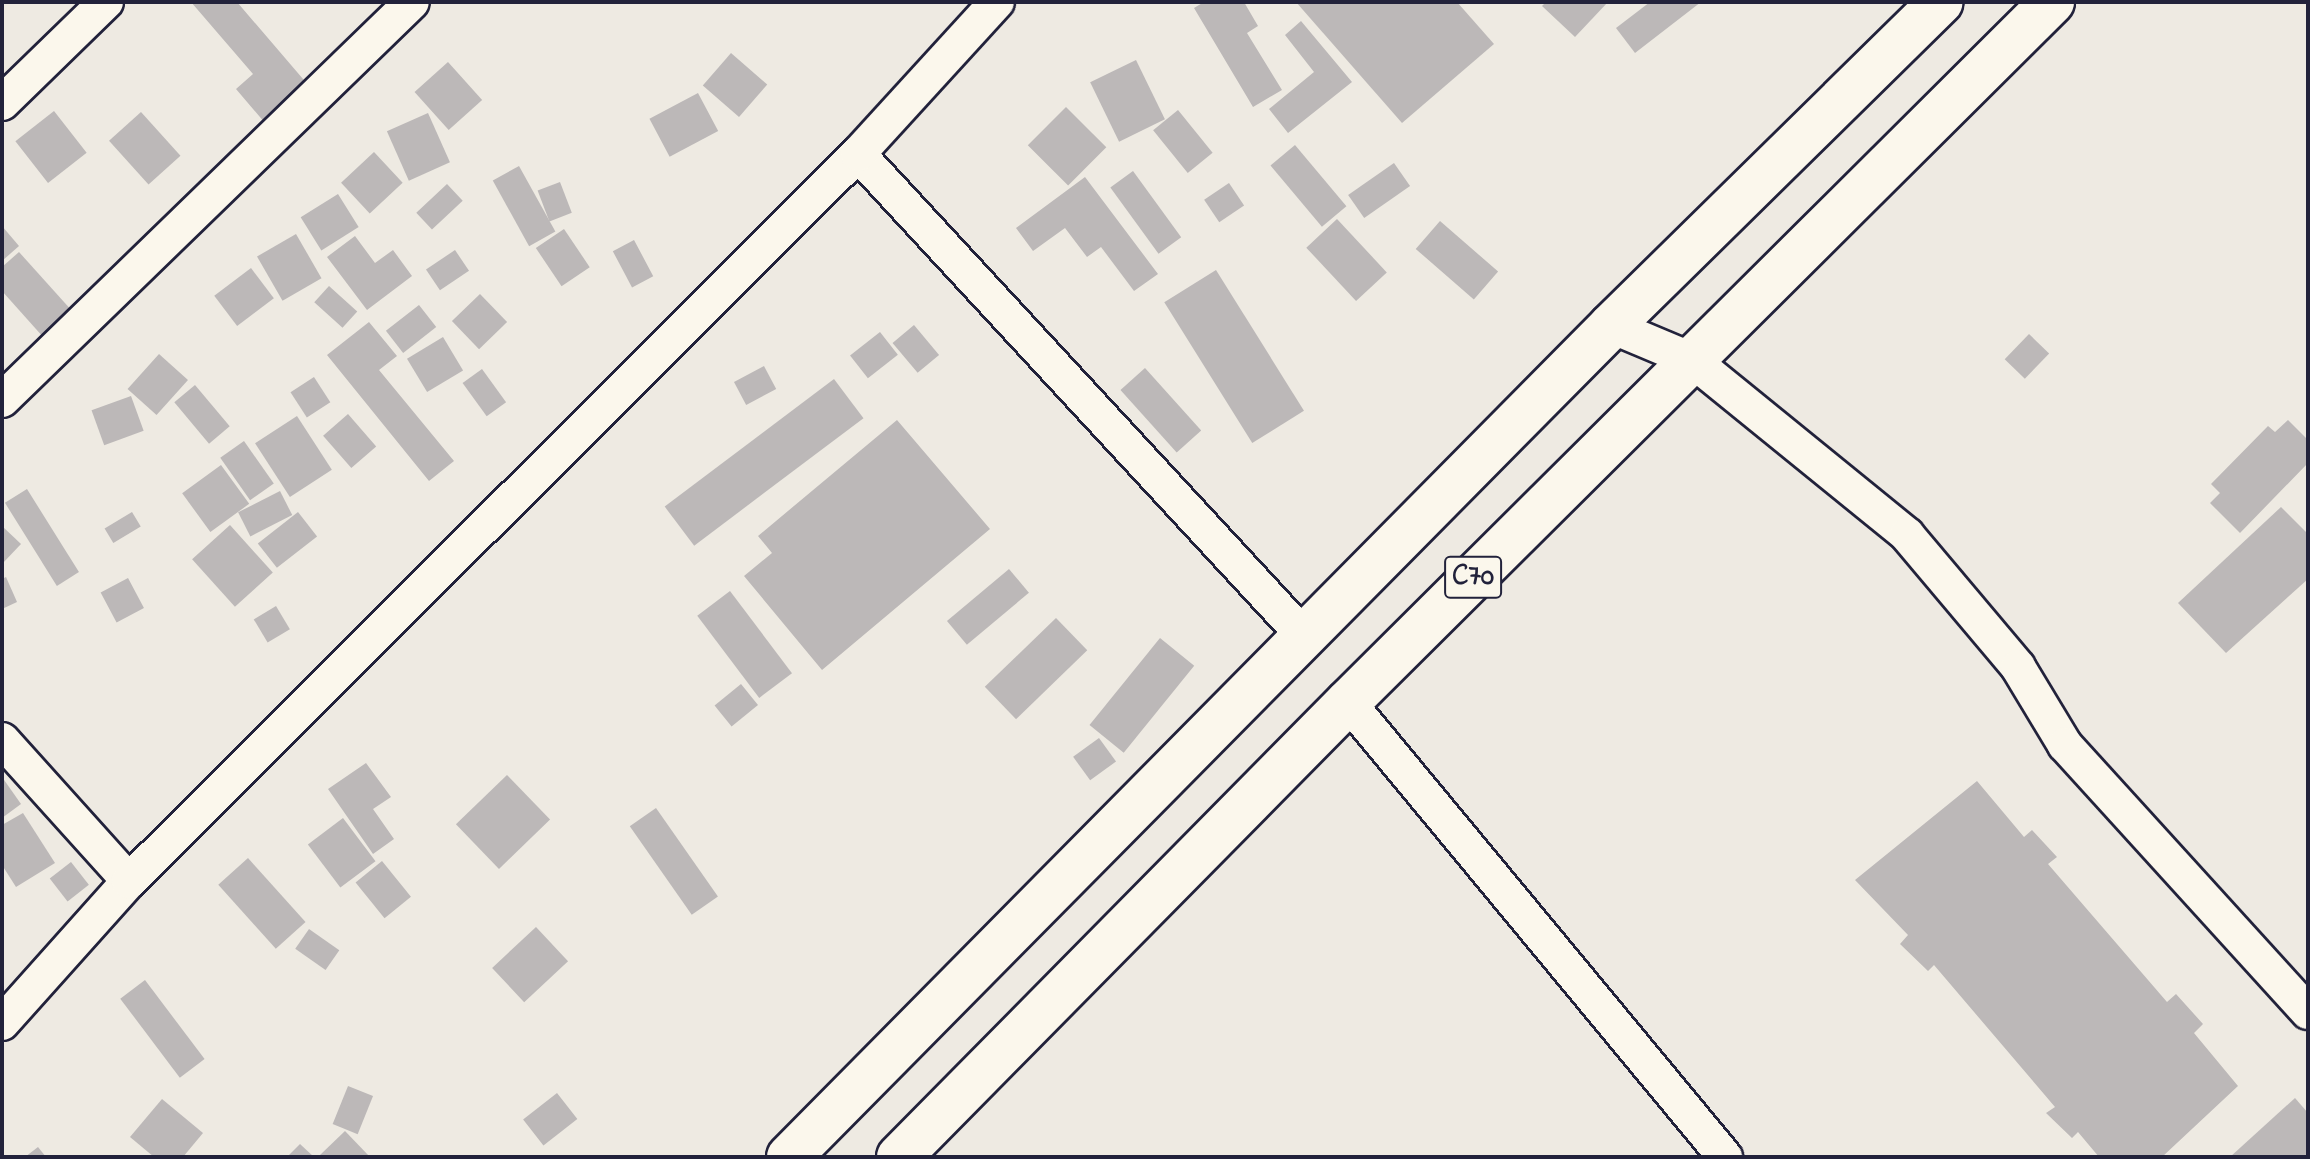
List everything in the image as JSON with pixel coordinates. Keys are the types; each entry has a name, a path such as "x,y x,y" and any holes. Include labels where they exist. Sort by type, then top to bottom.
{"highway":[{"name":"C70","path":"789,1157 1611,326 1941,2"},
{"name":"C70","path":"899,1157 1348,702 2052,2"}],"street":[{"path":"2,103 106,2"},
{"path":"2,400 412,2"},
{"path":"2,1023 129,881 858,154 997,2"},
{"path":"858,154 1303,635"},
{"path":"1611,326 1692,360 1907,535 2018,667 2065,745 2308,1012"},
{"path":"1348,702 1724,1157"},
{"path":"2,740 129,881"}],"building":[{"path":"191,2 237,2 309,86 265,123 236,89 253,74"},
{"path":"1204,2 1244,2 1258,26 1247,33 1282,90 1253,107 1194,8"},
{"path":"1296,2 1457,2 1494,44 1402,123"},
{"path":"1546,2 1608,2 1575,37 1542,6"},
{"path":"1650,2 1701,2 1635,53 1616,28"},
{"path":"1301,21 1352,82 1288,133 1269,109 1314,72 1285,35"},
{"path":"731,53 767,84 739,117 703,85"},
{"path":"1136,60 1165,119 1119,142 1090,82"},
{"path":"448,62 482,100 449,130 415,92"},
{"path":"698,93 718,131 670,157 649,119"},
{"path":"1066,107 1106,147 1068,185 1028,145"},
{"path":"1178,110 1213,153 1188,173 1153,130"},
{"path":"54,111 87,153 48,183 15,141"},
{"path":"141,112 180,156 149,185 109,141"},
{"path":"428,113 450,162 409,181 387,131"},
{"path":"1295,145 1346,206 1322,227 1270,166"},
{"path":"374,152 403,183 370,213 341,183"},
{"path":"1394,163 1410,186 1364,218 1348,195"},
{"path":"519,166 555,232 529,246 493,181"},
{"path":"1133,171 1181,237 1159,254 1110,187"},
{"path":"1085,177 1158,274 1134,291 1101,247 1087,257 1065,228 1033,251 1016,228"},
{"path":"560,182 572,213 549,221 538,191"},
{"path":"1229,183 1244,205 1219,222 1204,200"},
{"path":"447,184 463,201 432,229 416,213"},
{"path":"338,194 359,227 321,250 301,217"},
{"path":"1337,219 1387,272 1356,301 1306,248"},
{"path":"1440,221 1498,272 1474,299 1416,249"},
{"path":"2,226 19,246 2,261"},
{"path":"564,229 590,267 562,286 536,248"},
{"path":"296,234 322,278 283,301 257,256"},
{"path":"355,236 375,263 393,250 412,276 367,310 327,257"},
{"path":"634,240 653,276 632,287 613,251"},
{"path":"455,250 469,271 440,290 426,270"},
{"path":"19,252 73,312 44,338 2,291 2,267"},
{"path":"251,268 274,298 237,326 214,296"},
{"path":"1216,270 1304,411 1252,443 1164,302"},
{"path":"329,286 357,311 343,328 314,302"},
{"path":"480,294 507,322 479,349 452,321"},
{"path":"419,305 436,327 403,353 386,331"},
{"path":"369,322 397,356 379,370 454,461 429,481 327,355"},
{"path":"914,325 939,355 918,373 893,343"},
{"path":"880,332 898,355 868,378 850,355"},
{"path":"2029,334 2049,353 2025,379 2005,359"},
{"path":"443,337 463,370 427,392 407,359"},
{"path":"159,354 188,380 157,415 128,389"},
{"path":"764,366 776,389 746,405 734,382"},
{"path":"1145,368 1201,430 1177,453 1120,390"},
{"path":"482,369 506,402 487,416 463,383"},
{"path":"314,377 330,402 307,417 291,392"},
{"path":"834,379 863,418 694,546 665,507"},
{"path":"195,385 230,426 209,444 174,402"},
{"path":"131,396 144,431 104,445 92,410"},
{"path":"348,414 376,446 351,468 323,436"},
{"path":"297,416 332,470 290,497 255,443"},
{"path":"897,420 990,529 822,670 744,576 772,553 758,536"},
{"path":"2288,420 2308,440 2308,463 2240,533 2210,503 2220,493 2211,484 2268,426 2275,432"},
{"path":"244,441 274,484 250,500 220,458"},
{"path":"221,465 249,504 210,532 182,493"},
{"path":"27,489 79,572 57,586 5,503"},
{"path":"280,491 292,515 250,536 238,512"},
{"path":"2281,507 2308,534 2308,579 2226,653 2178,603"},
{"path":"132,512 141,527 113,543 105,528"},
{"path":"298,512 317,536 277,568 258,543"},
{"path":"230,525 273,573 235,607 192,559"},
{"path":"2,526 21,544 2,564"},
{"path":"1009,569 1029,593 967,645 947,621"},
{"path":"6,577 17,602 2,609 2,579"},
{"path":"128,578 144,608 117,623 101,593"},
{"path":"730,591 792,673 759,698 697,616"},
{"path":"276,606 290,629 268,643 254,619"},
{"path":"1056,618 1087,650 1016,719 985,687"},
{"path":"1160,638 1194,666 1124,753 1090,725"},
{"path":"741,684 758,705 732,726 715,705"},
{"path":"1099,738 1116,761 1090,780 1073,757"},
{"path":"366,763 391,797 373,809 394,839 373,854 328,789"},
{"path":"507,775 550,820 499,869 456,824"},
{"path":"2,777 21,804 2,818"},
{"path":"1977,781 2024,837 2032,830 2057,857 2048,864 2167,1002 2176,994 2203,1024 2194,1033 2238,1086 2162,1157 2099,1157 2078,1132 2072,1138 2046,1113 2055,1107 1934,965 1928,971 1900,944 1908,935 1855,880"},
{"path":"656,808 718,896 692,915 630,826"},
{"path":"23,813 55,863 16,887 2,865 2,825"},
{"path":"343,818 375,861 340,888 308,844"},
{"path":"248,858 306,922 276,949 218,885"},
{"path":"382,861 411,897 385,918 356,882"},
{"path":"71,862 89,885 68,901 50,879"},
{"path":"536,927 568,961 524,1002 492,968"},
{"path":"309,929 339,950 326,970 295,949"},
{"path":"145,980 205,1059 180,1078 120,999"},
{"path":"348,1086 373,1096 358,1134 333,1124"},
{"path":"557,1093 577,1119 543,1145 523,1119"},
{"path":"2295,1098 2308,1113 2308,1157 2230,1157"},
{"path":"162,1099 203,1133 183,1157 154,1157 130,1137"},
{"path":"345,1131 370,1157 320,1155"},
{"path":"300,1144 314,1157 287,1157"},
{"path":"38,1147 46,1157 25,1157"}]}
